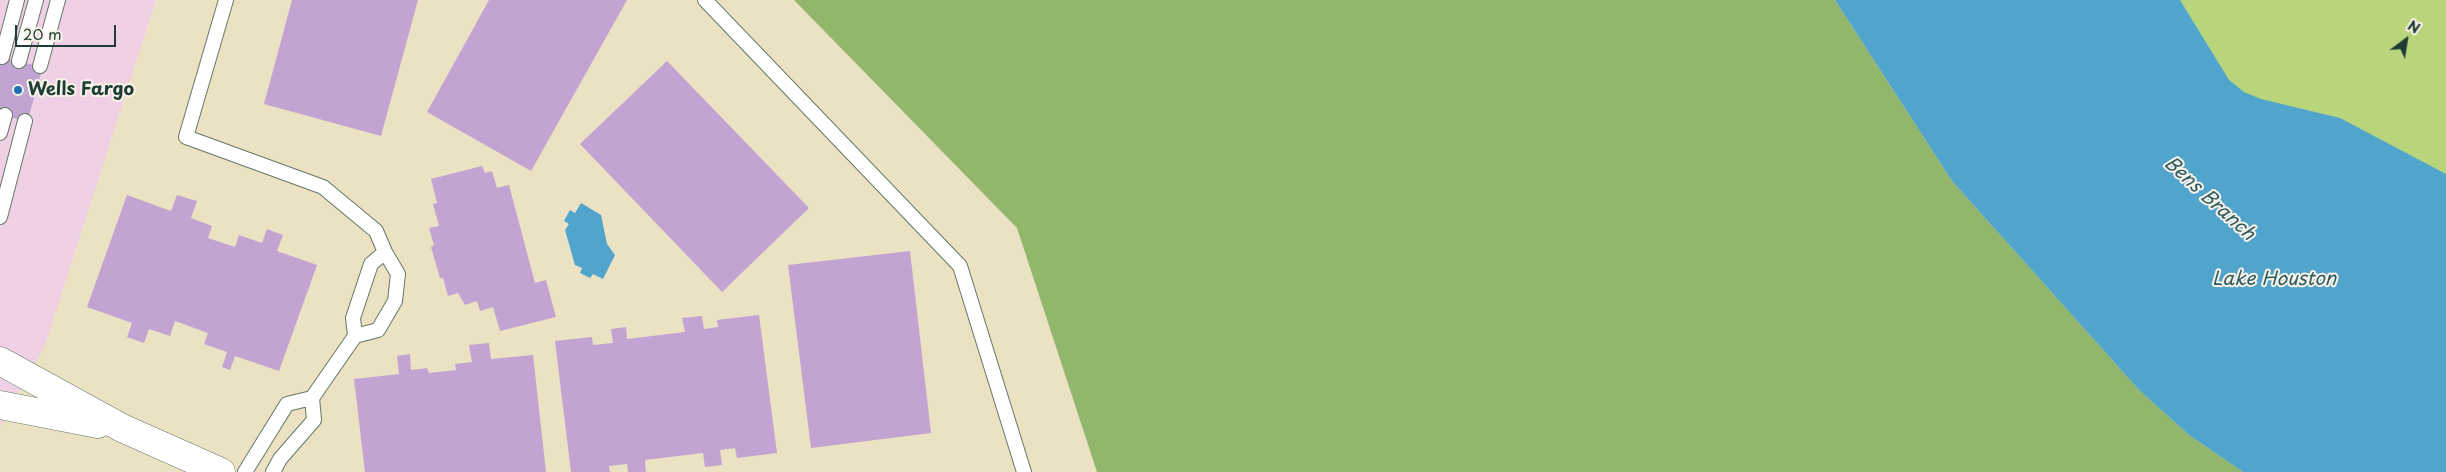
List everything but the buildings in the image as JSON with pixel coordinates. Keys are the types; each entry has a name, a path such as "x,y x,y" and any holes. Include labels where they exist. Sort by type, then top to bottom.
{"street":[{"path":"0,361 122,428 221,472"},
{"path":"0,405 122,428"}],"lane":[{"path":"2,57 17,0"},
{"path":"20,61 36,0"},
{"path":"40,66 58,0"},
{"path":"226,0 186,137 323,186 376,231 385,252 398,274 395,301 378,330 355,336 312,398 314,420 280,459 273,472"},
{"path":"705,0 960,266 1024,472"},
{"path":"0,132 5,115"},
{"path":"0,218 25,121"},
{"path":"355,336 353,318 371,264 385,252"},
{"path":"245,472 288,404 312,398"}],"shaded area":[{"path":"0,0 156,0 45,345 0,427"}],"green space":[{"path":"794,0 1835,0 1952,181 2140,391 2189,435 2243,472 1097,472 1017,228"},
{"path":"1902,0 2446,0 2446,329"}],"water":[{"name":"Lake Houston","path":"1835,0 2180,0 2229,80 2244,92 2261,99 2340,118 2446,174 2446,472 2243,472 2189,435 2140,391 1952,181"},
{"path":"581,203 601,215 607,244 615,255 603,279 593,274 590,278 580,273 582,268 575,265 565,230 569,224 564,221 570,210 575,213"}],"place":[{"name":"Wells Fargo","path":"18,90"}],"water label":[{"name":"Bens Branch","path":"2209,199"}]}
